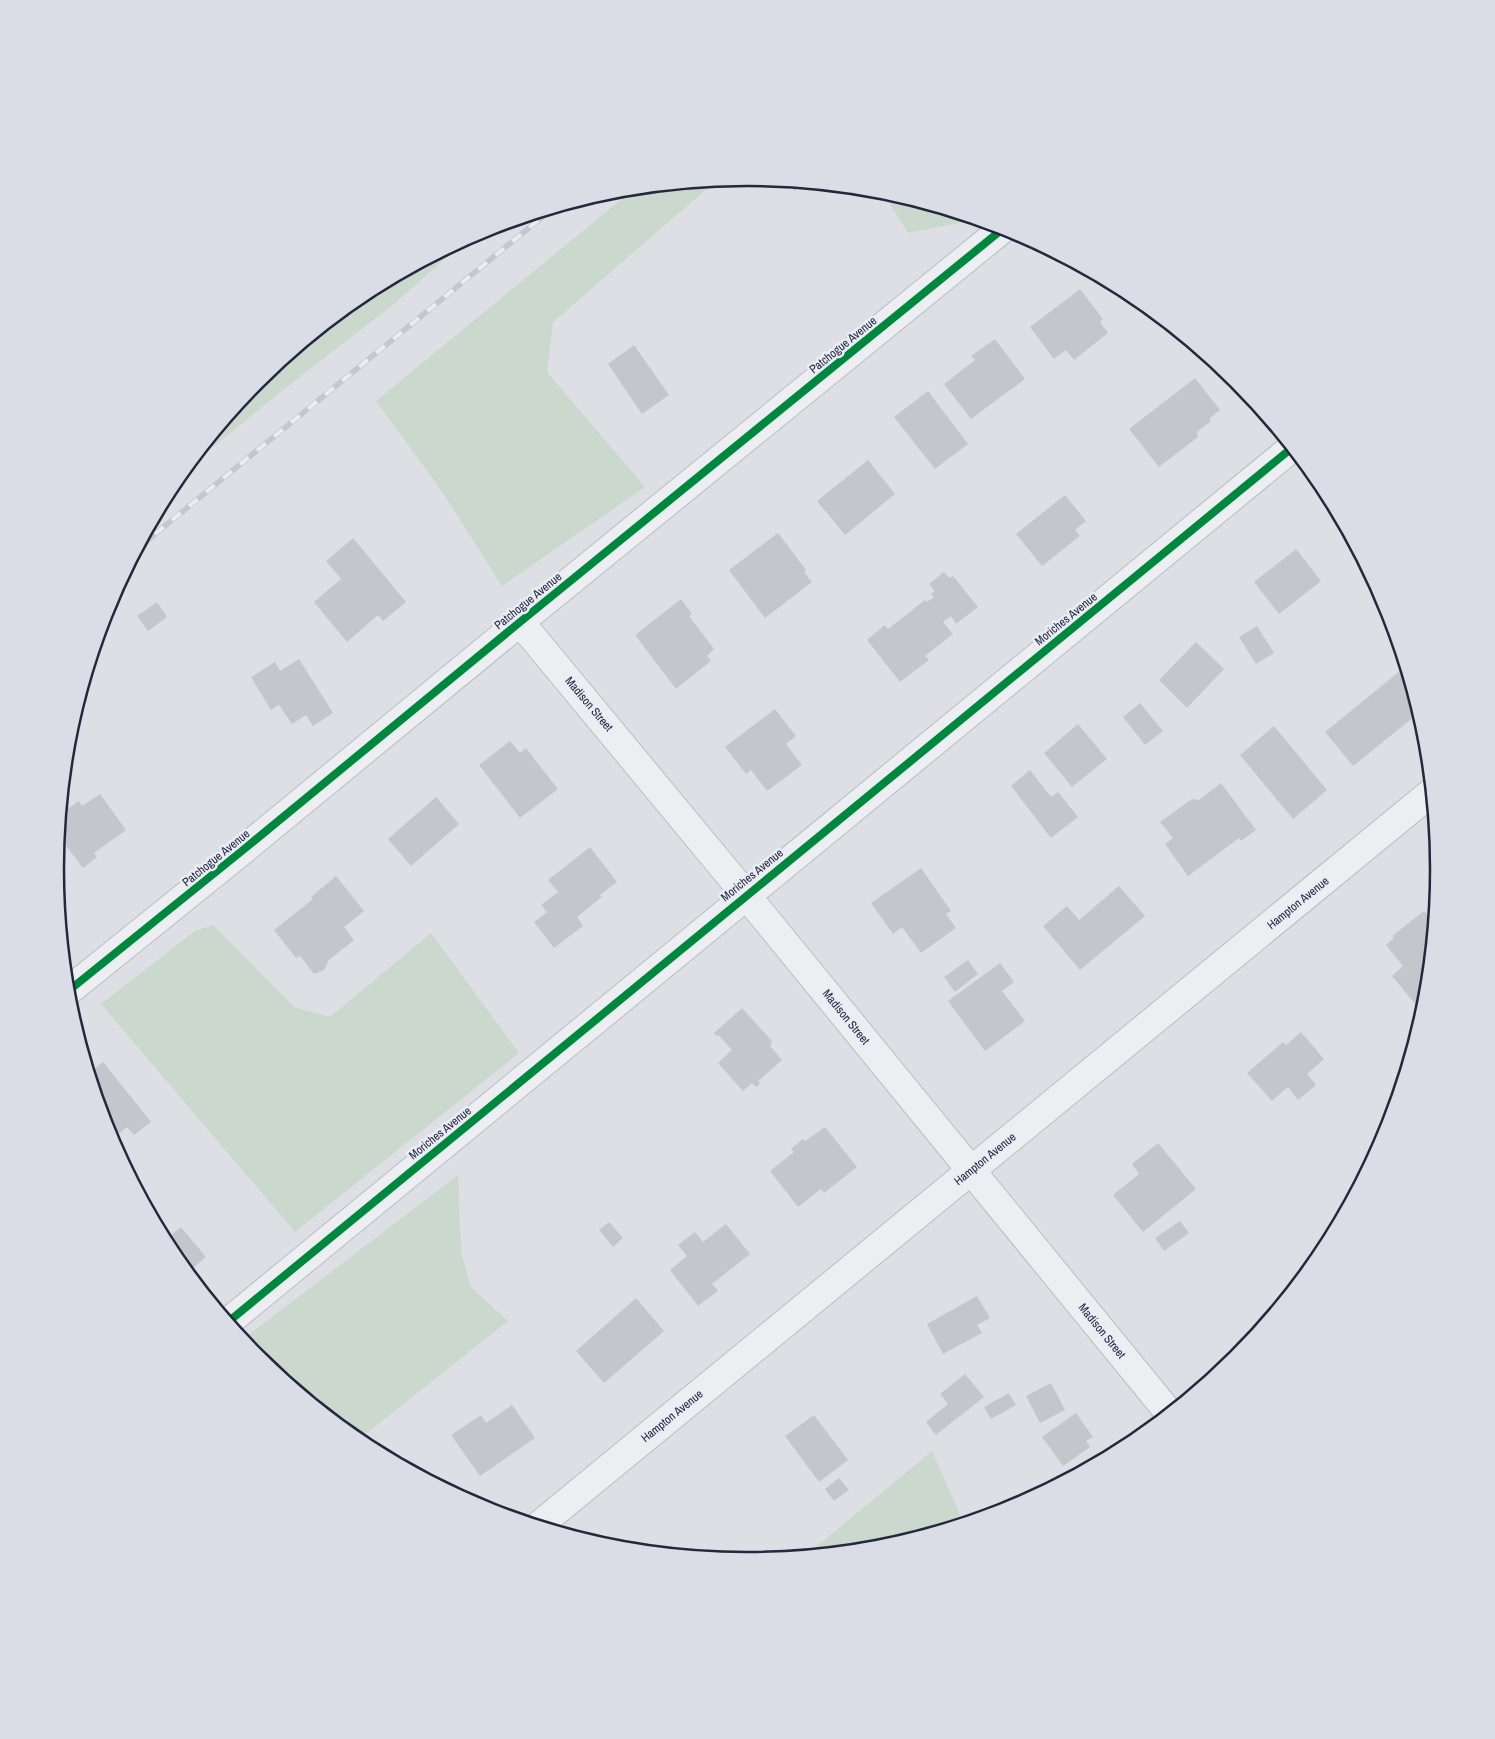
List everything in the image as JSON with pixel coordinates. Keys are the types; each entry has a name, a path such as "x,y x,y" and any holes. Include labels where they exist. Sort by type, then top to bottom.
{"street":[{"name":"Patchogue Avenue","path":"74,986 997,233"},
{"name":"Moriches Avenue","path":"232,1319 1289,451"},
{"name":"Madison Street","path":"520,622 746,895 1167,1410"},
{"name":"Hampton Avenue","path":"543,1522 1427,796"}],"shaded area":[{"path":"709,187 553,322 547,372 645,487 502,586 441,490 376,401 623,197"},
{"path":"888,201 965,222 908,233"},
{"path":"452,253 394,304 204,454 233,419 264,386 307,347 368,301 406,277"},
{"path":"213,925 294,1007 330,1017 431,933 519,1053 295,1232 101,1004 195,931"},
{"path":"458,1175 461,1252 471,1287 508,1321 364,1435 331,1412 297,1384 248,1336"},
{"path":"932,1451 962,1519 881,1540 813,1550"}],"building":[{"path":"1080,289 1103,319 1100,322 1108,333 1074,360 1066,350 1054,359 1030,327"},
{"path":"995,339 1025,379 971,419 944,384 975,360 971,356"},
{"path":"634,345 669,395 642,414 608,364"},
{"path":"1195,378 1220,410 1210,418 1210,422 1197,432 1198,437 1159,467 1129,429"},
{"path":"928,391 968,444 935,469 894,417"},
{"path":"868,460 895,494 845,535 817,501"},
{"path":"1065,495 1086,521 1075,530 1080,536 1042,566 1016,534"},
{"path":"778,533 806,570 804,572 812,582 765,618 729,570"},
{"path":"353,538 406,602 383,621 378,615 347,642 314,602 341,579 326,561"},
{"path":"1296,549 1321,581 1279,614 1254,582"},
{"path":"944,572 949,578 953,576 978,607 956,624 951,616 943,622 953,634 925,656 929,660 900,682 867,640 885,625 888,629 925,600 927,602 934,597 931,594 935,591 929,584"},
{"path":"681,599 692,614 689,616 714,649 707,656 711,661 676,689 635,635"},
{"path":"157,602 167,617 148,631 137,616"},
{"path":"1257,626 1274,653 1256,664 1239,637"},
{"path":"1196,642 1224,669 1187,708 1159,680"},
{"path":"299,659 333,713 313,726 306,715 292,724 279,705 271,710 251,677 275,662 280,671"},
{"path":"1400,671 1402,673 1414,717 1353,766 1325,732"},
{"path":"1140,703 1163,731 1145,745 1123,717"},
{"path":"775,709 796,736 786,744 802,765 767,791 751,770 746,774 725,747"},
{"path":"1078,724 1107,759 1072,787 1044,753"},
{"path":"1274,726 1327,790 1293,819 1240,755"},
{"path":"510,741 520,753 526,748 558,789 520,818 479,765"},
{"path":"1030,770 1051,797 1058,792 1078,817 1051,838 1011,786"},
{"path":"1221,783 1256,830 1241,841 1239,838 1188,876 1165,844 1173,838 1160,822 1192,799 1199,800"},
{"path":"100,794 126,830 94,853 97,857 83,868 65,844 67,805 69,808 79,801 82,806"},
{"path":"436,797 459,824 411,866 388,839"},
{"path":"590,847 617,882 577,917 583,926 554,948 534,922 547,912 541,905 558,892 548,880"},
{"path":"921,868 951,911 946,914 956,928 921,953 902,927 893,934 871,903"},
{"path":"336,876 364,911 344,927 354,940 329,960 324,970 314,974 300,956 296,958 274,930 313,899 311,897"},
{"path":"1119,886 1145,916 1080,970 1043,926 1067,906 1079,920"},
{"path":"1424,911 1430,918 1417,1006 1392,976 1403,966 1386,945 1394,938 1392,936"},
{"path":"968,960 978,974 955,992 944,977"},
{"path":"1000,963 1014,982 1002,991 1025,1021 985,1051 948,1001"},
{"path":"742,1008 772,1041 770,1046 782,1060 758,1081 760,1084 756,1087 752,1083 743,1091 718,1063 732,1050 714,1033"},
{"path":"1301,1032 1324,1059 1307,1074 1316,1085 1298,1100 1288,1087 1272,1101 1247,1073 1283,1042 1286,1045"},
{"path":"103,1062 151,1122 134,1135 127,1127 118,1135 94,1069"},
{"path":"825,1127 857,1167 824,1193 821,1189 798,1207 770,1171 794,1152 791,1149 803,1139 805,1141"},
{"path":"1158,1143 1196,1189 1143,1232 1113,1195 1139,1174 1132,1164"},
{"path":"1180,1221 1189,1233 1164,1251 1155,1238"},
{"path":"609,1222 623,1238 613,1247 599,1230"},
{"path":"726,1224 750,1254 712,1284 718,1291 698,1306 670,1270 687,1256 678,1245 695,1232 703,1242"},
{"path":"181,1227 206,1257 193,1268 171,1236"},
{"path":"977,1296 990,1318 977,1325 982,1333 943,1354 927,1324"},
{"path":"636,1298 664,1331 604,1383 576,1351"},
{"path":"965,1374 984,1397 936,1435 926,1422 948,1404 940,1394"},
{"path":"1051,1383 1065,1410 1040,1423 1026,1396"},
{"path":"1009,1393 1016,1405 991,1419 984,1407"},
{"path":"512,1405 535,1438 480,1476 451,1435 481,1415 486,1423"},
{"path":"1076,1413 1093,1437 1086,1441 1090,1447 1063,1466 1042,1437"},
{"path":"814,1415 848,1460 819,1482 785,1436"},
{"path":"839,1478 849,1490 834,1501 825,1489"}],"railway":[{"path":"149,539 541,218"}],"cycle path":[{"path":"74,986 997,233"},
{"path":"232,1319 1288,451"}]}
